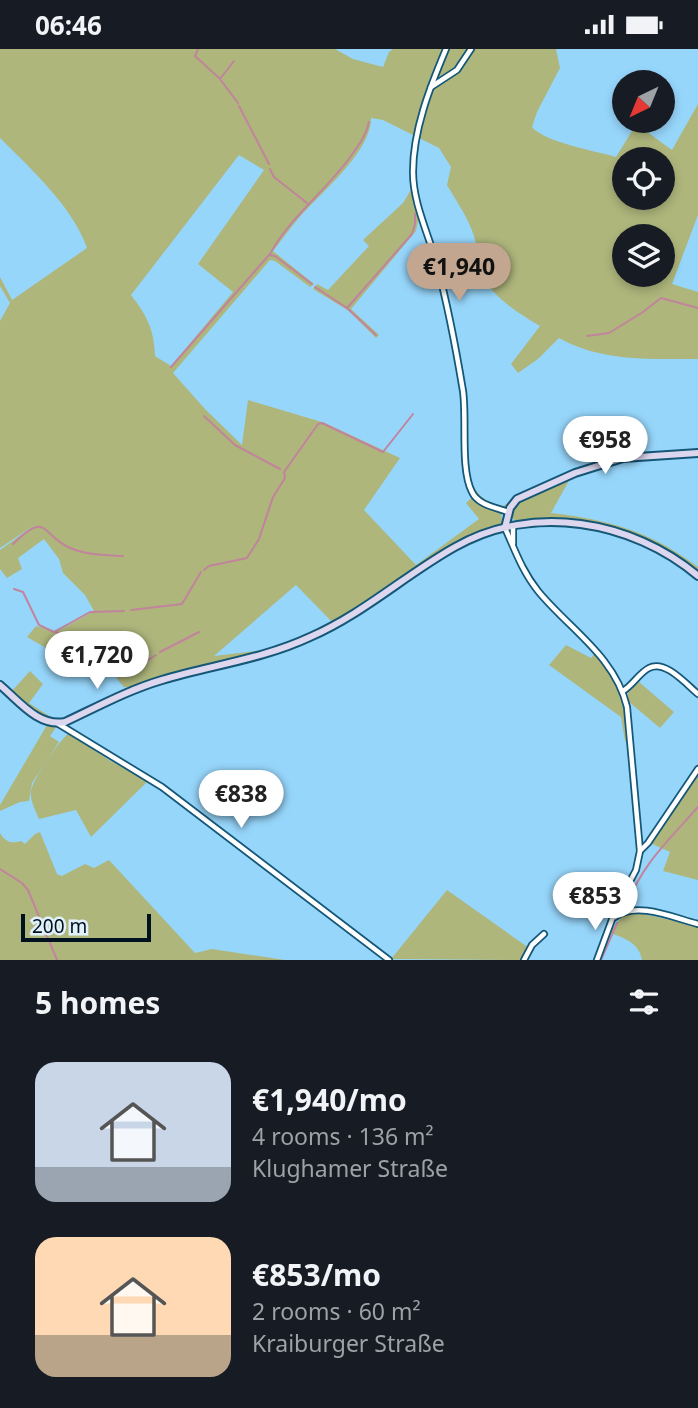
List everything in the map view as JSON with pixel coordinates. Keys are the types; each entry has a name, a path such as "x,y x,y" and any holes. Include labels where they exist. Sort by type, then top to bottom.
{"main road":[{"path":"505,528 508,512 514,502 524,495 603,463 698,453"},
{"path":"508,512 513,526"},
{"path":"0,685 40,718 57,723 68,720 139,688 178,675 262,655 311,637 357,613 454,547 513,526 560,522 614,531 663,551 698,576"}],"street":[{"path":"446,49 430,87 413,162 415,195 441,279 453,334 464,395 470,488 474,496 482,502 508,512"},
{"path":"430,87 457,70 471,49"},
{"path":"513,526 513,545"},
{"path":"505,528 518,561 530,579 615,674 627,707 640,851 636,870 617,906 597,960"},
{"path":"623,691 650,667 659,666 667,669 698,694"},
{"path":"68,720 70,729"},
{"path":"57,723 162,787 390,960"},
{"path":"640,851 698,769"},
{"path":"615,917 627,911 645,911 698,924"},
{"path":"524,960 544,934"}],"green space":[{"path":"0,49 335,49 353,59 383,67 393,49 556,49 560,68 532,127 547,137 612,156 612,210 675,210 674,147 698,104 698,215 675,276 675,224 612,224 612,287 675,285 698,292 698,359 644,359 609,355 575,346 559,338 538,359 518,373 511,364 540,326 508,305 489,285 471,228 447,185 451,167 439,148 383,120 371,118 369,130 357,154 273,251 314,284 310,287 270,260 173,373 242,445 248,400 325,423 400,458 364,510 416,565 479,519 466,503 475,495 470,480 479,494 487,500 503,506 510,502 501,511 502,523 464,538 445,549 407,577 333,623 296,585 214,656 274,649 132,688 124,687 113,674 79,667 27,637 36,626 56,632 94,611 85,595 63,573 59,559 44,539 18,558 22,569 7,578 0,569 0,550 36,524 0,548 0,321 10,303 0,286 0,277 12,300 87,248 72,218 37,175 0,138","holes":["239,155 264,170 198,264 233,292 171,366 155,356 149,323 131,295"]},
{"path":"631,133 650,134 668,147 622,147"},
{"path":"412,188 419,216 416,231 351,309 379,335 376,338 349,311 313,289 317,284 328,290 369,246 363,240 403,203"},
{"path":"571,477 551,513 592,519 629,529 663,544 698,567 698,572 657,547 613,529 567,520 519,522 513,519 512,510 524,498"},
{"path":"566,645 591,658 596,652 621,689 628,744 625,741 621,717 549,665"},
{"path":"30,671 43,684 29,703 57,721 38,714 12,691"},
{"path":"639,682 674,712 660,728 628,701 628,692"},
{"path":"47,725 57,726 50,736 59,742 32,783 29,801 0,811 0,805"},
{"path":"69,733 109,760 148,781 91,837 76,810 39,819 31,798 33,785 41,769"},
{"path":"698,772 698,880 663,871 670,852 650,843"},
{"path":"40,832 57,874 62,876 85,864 94,868 109,860 195,953 212,949 285,960 0,960 0,833 9,841 21,841 25,844"},
{"path":"447,890 529,948 522,960 391,959"},
{"path":"634,912 698,926 698,960 642,960 635,946 611,933 620,919"}],"waterway":[{"path":"198,49 195,56 219,78"},
{"path":"234,61 220,79 238,103"},
{"path":"239,106 269,164"},
{"path":"270,254 278,240 351,156 364,136 369,122"},
{"path":"270,169 274,177 307,203"},
{"path":"347,308 412,234 415,214"},
{"path":"171,367 269,255 275,256 312,284"},
{"path":"315,287 347,308 376,335"},
{"path":"587,336 609,333 661,298 698,308"},
{"path":"204,570 209,566 247,558 259,539 273,497 285,478 284,472 318,424 322,423 383,452 413,414"},
{"path":"204,416 235,445 280,469"},
{"path":"13,544 32,528 38,527 44,528 74,550 123,556"},
{"path":"131,610 182,604 201,572"},
{"path":"14,589 23,592 39,625 54,632 90,612 124,611"},
{"path":"55,632 125,649 142,664 156,655"},
{"path":"160,652 199,632"},
{"path":"626,906 648,865 698,807"},
{"path":"0,869 28,890 57,960"},
{"path":"601,960 617,923"}]}
